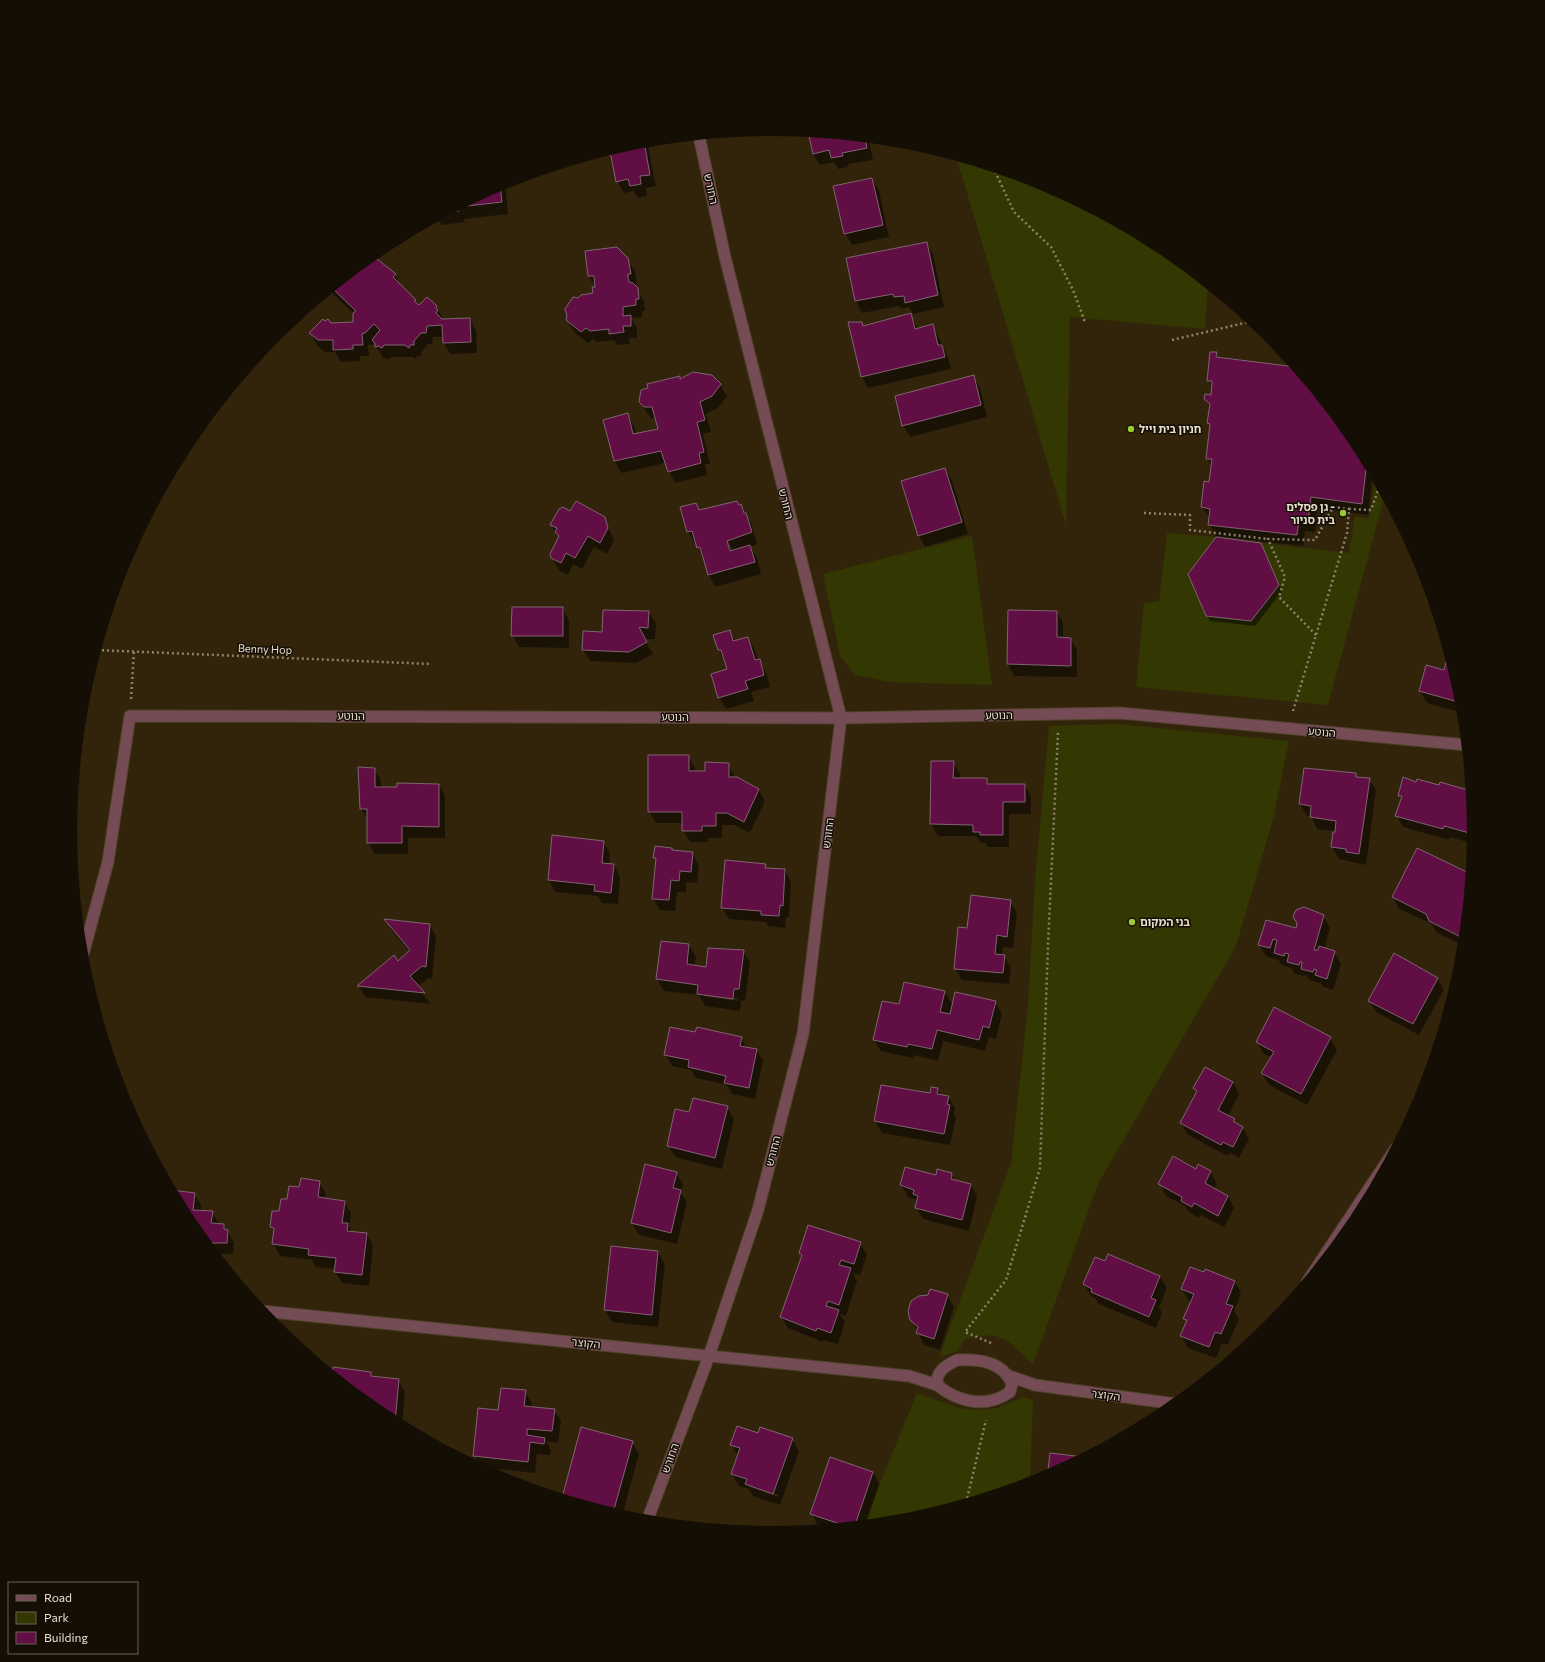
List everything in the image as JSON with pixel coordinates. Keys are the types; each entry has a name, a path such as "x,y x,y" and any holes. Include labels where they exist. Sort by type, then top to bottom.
{"street":[{"name":"החורש","path":"649,1515 709,1356 758,1210 803,1034 842,718 727,264 700,139"},
{"name":"הנוטע","path":"130,716 842,718 1120,713 1462,745"},
{"path":"86,943 108,862 130,716"},
{"path":"1342,1230 1367,1192"},
{"name":"הקוצר","path":"271,1312 909,1376 937,1385 956,1398 982,1402 993,1401 1010,1392 1035,1385"},
{"name":"הקוצר","path":"909,1376 939,1372 956,1360 969,1360 994,1365 1009,1376 1035,1385 1168,1403"},
{"path":"937,1385 939,1372"},
{"path":"1009,1376 1012,1384 1010,1392"}],"path":[{"path":"995,172 1014,212 1051,247 1073,290 1085,322"},
{"path":"1172,340 1246,323"},
{"path":"1144,513 1190,515 1190,530 1268,539 1315,540 1333,507 1371,510 1378,489"},
{"path":"1288,728 1347,533 1349,509"},
{"path":"1268,539 1285,577 1279,597 1316,635"},
{"name":"Benny Hop","path":"101,650 432,664"},
{"path":"130,716 134,651"},
{"path":"995,1345 965,1332 1006,1280 1040,1168 1048,945 1059,714"},
{"path":"967,1499 986,1417 993,1401"}],"green space":[{"path":"957,160 996,172 1039,188 1080,207 1159,253 1208,289 1205,329 1070,317 1066,525"},
{"path":"1375,483 1384,499 1328,705 1136,687 1144,603 1159,601 1167,533 1216,537 1188,574 1206,616 1251,621 1279,585 1261,543 1349,553 1355,517 1369,518"},
{"path":"972,536 992,685 890,682 855,675 840,656 823,574"},
{"path":"1118,724 1289,741 1274,816 1236,946 1098,1184 1033,1364 1007,1340 992,1335 965,1339 958,1351 939,1357 1011,1163 1028,1004 1035,881 1049,726"},
{"path":"917,1393 959,1408 976,1410 997,1408 1023,1397 1033,1400 1030,1477 996,1490 953,1503 865,1521"}],"building":[{"path":"809,137 866,141 867,148 842,153 843,156 831,158 829,150 813,154"},
{"path":"645,148 650,175 640,176 641,184 630,186 628,179 616,182 610,156"},
{"path":"872,178 883,225 844,234 833,186"},
{"path":"501,190 502,202 467,206"},
{"path":"927,242 938,295 905,303 904,296 894,297 893,294 855,301 846,258"},
{"path":"617,247 628,258 631,274 628,274 629,282 633,283 638,288 639,299 636,299 636,305 623,307 623,316 631,315 631,326 623,326 624,332 609,334 609,329 590,331 586,328 581,332 566,320 567,315 565,309 573,297 578,298 581,295 593,293 592,287 595,287 594,276 588,276 585,251"},
{"path":"377,259 396,274 393,277 416,300 414,301 419,305 427,297 437,306 436,308 438,310 436,313 442,319 470,318 471,342 443,343 442,325 427,326 426,333 421,333 414,341 414,345 410,345 409,348 405,345 384,345 382,348 378,346 375,347 375,343 372,340 380,330 374,324 362,334 363,345 353,345 353,349 333,350 333,340 318,340 309,333 323,319 325,321 328,319 331,323 353,322 353,313 356,311 335,291"},
{"path":"911,313 915,329 933,324 938,345 942,345 945,357 861,377 848,322 862,322 863,326"},
{"path":"1210,352 1217,352 1216,357 1290,366 1324,408 1366,469 1362,504 1311,497 1308,521 1299,520 1297,535 1208,525 1210,509 1201,507 1204,481 1209,482 1212,459 1206,459 1210,424 1207,423 1210,404 1204,399 1205,394 1211,395 1212,381 1207,381"},
{"path":"693,372 712,375 721,384 712,396 700,402 705,420 697,422 704,452 699,453 701,463 668,472 661,451 614,461 603,420 628,413 633,434 658,429 652,407 644,407 639,402 641,390 648,388 647,384 680,376 680,379"},
{"path":"974,375 981,405 902,426 895,396"},
{"path":"945,468 962,522 918,536 901,481"},
{"path":"576,501 605,517 608,528 600,543 588,536 575,558 566,553 561,563 551,558 550,554 559,536 555,532 557,528 550,525 559,509 563,507 570,511"},
{"path":"737,501 739,505 741,504 744,513 746,513 752,532 727,541 730,551 750,545 755,562 708,575 700,547 697,548 692,531 687,532 680,507 696,503 699,510"},
{"path":"1216,537 1261,543 1279,585 1251,621 1206,616 1188,574"},
{"path":"512,607 563,607 563,636 511,636"},
{"path":"603,610 649,611 648,628 639,627 647,642 629,652 582,650 583,631 602,632"},
{"path":"1008,610 1057,611 1057,637 1071,638 1071,666 1007,664"},
{"path":"730,630 733,641 748,637 755,660 760,659 764,675 745,681 748,689 718,698 711,674 727,669 721,650 718,650 713,635"},
{"path":"1446,661 1456,701 1419,691 1426,665 1444,670"},
{"path":"648,755 689,755 689,771 705,771 705,762 729,763 729,777 737,777 759,789 744,822 727,813 716,813 716,826 702,826 702,831 682,831 682,812 648,812"},
{"path":"931,761 954,761 953,778 987,778 987,784 1025,784 1025,802 1003,802 1003,835 980,835 980,832 973,832 973,825 930,824"},
{"path":"358,767 375,768 375,787 397,787 397,783 439,784 439,827 402,826 402,843 367,843 367,809 360,809"},
{"path":"1304,768 1356,773 1356,777 1370,778 1359,854 1346,852 1346,849 1331,847 1336,821 1310,817 1311,806 1299,804"},
{"path":"1403,777 1416,782 1417,779 1439,785 1440,782 1467,790 1468,833 1444,826 1443,829 1395,816 1402,796 1398,796"},
{"path":"552,835 604,841 602,863 614,864 611,893 594,891 595,885 548,880"},
{"path":"655,846 672,848 672,850 693,852 691,872 680,871 679,881 671,880 669,900 652,899 656,858 653,858"},
{"path":"1417,848 1467,872 1460,936 1429,921 1426,914 1392,897"},
{"path":"725,860 766,864 765,868 785,869 783,906 780,905 779,916 761,915 761,911 721,908"},
{"path":"971,895 1011,900 1007,937 997,935 995,954 1005,955 1003,973 954,969 958,927 967,928"},
{"path":"1304,907 1324,915 1314,950 1318,950 1319,946 1335,951 1327,979 1315,975 1317,970 1314,969 1313,972 1301,969 1302,962 1300,962 1299,965 1287,962 1289,954 1285,953 1284,956 1274,953 1277,940 1273,939 1270,948 1258,945 1266,920 1296,928 1297,923 1293,917 1294,914 1296,910"},
{"path":"384,919 430,924 426,967 422,966 410,976 425,993 357,986 394,955 398,961 410,950"},
{"path":"661,941 689,944 687,964 706,967 708,948 744,950 739,989 734,989 733,999 697,994 698,985 656,979"},
{"path":"1394,953 1438,978 1413,1024 1368,1001"},
{"path":"904,982 945,991 940,1012 950,1014 955,992 996,1001 989,1028 983,1026 979,1040 937,1030 932,1049 908,1044 907,1047 873,1040 882,1001 899,1004"},
{"path":"1274,1007 1331,1037 1301,1094 1261,1073 1274,1052 1256,1042"},
{"path":"670,1027 695,1032 697,1027 742,1037 740,1046 757,1049 749,1088 724,1083 726,1076 688,1067 689,1060 664,1055"},
{"path":"1205,1067 1233,1082 1218,1110 1235,1119 1233,1121 1243,1127 1233,1147 1223,1142 1221,1145 1180,1123 1197,1091 1193,1088"},
{"path":"881,1085 930,1093 931,1087 938,1088 937,1094 949,1096 947,1104 950,1105 944,1134 874,1121"},
{"path":"693,1098 728,1106 715,1158 667,1146 675,1109 689,1112"},
{"path":"1173,1156 1196,1169 1198,1164 1211,1171 1205,1183 1228,1196 1218,1216 1194,1203 1192,1207 1181,1201 1182,1197 1158,1184"},
{"path":"645,1164 677,1172 673,1188 681,1190 671,1233 631,1223"},
{"path":"905,1167 936,1175 937,1169 952,1173 951,1179 971,1184 962,1220 915,1208 918,1196 913,1194 914,1190 900,1185"},
{"path":"301,1178 320,1181 318,1197 345,1201 342,1223 348,1223 347,1231 367,1233 362,1275 334,1272 336,1258 308,1255 309,1249 272,1244 274,1228 270,1227 272,1211 279,1211 281,1199 287,1199 289,1186 299,1187"},
{"path":"177,1191 195,1193 193,1210 213,1211 211,1223 224,1224 224,1229 228,1230 227,1243 213,1243"},
{"path":"808,1225 861,1242 854,1264 841,1260 839,1265 851,1268 839,1305 828,1301 826,1306 839,1310 831,1333 817,1328 816,1331 780,1317 802,1255 799,1253"},
{"path":"611,1246 658,1251 652,1315 604,1310"},
{"path":"1108,1254 1160,1276 1151,1298 1156,1300 1149,1317 1091,1292 1092,1289 1083,1284 1095,1257 1105,1261"},
{"path":"1190,1267 1204,1272 1205,1269 1235,1281 1226,1304 1233,1306 1221,1334 1215,1332 1209,1347 1180,1336 1187,1320 1183,1319 1194,1294 1181,1289"},
{"path":"930,1289 948,1294 934,1339 916,1333 918,1327 910,1320 908,1311 911,1301 919,1296 928,1295"},
{"path":"333,1367 371,1372 371,1376 399,1379 396,1415 349,1383 333,1369"},
{"path":"501,1388 526,1390 524,1406 555,1409 552,1431 527,1429 527,1435 545,1438 544,1444 530,1442 528,1462 473,1456 478,1408 498,1410"},
{"path":"737,1426 758,1433 760,1427 793,1438 773,1494 745,1484 747,1479 731,1474 740,1448 730,1445"},
{"path":"581,1427 633,1441 614,1508 563,1494"},
{"path":"1050,1453 1077,1456 1048,1470"},
{"path":"830,1457 873,1472 856,1522 838,1523 810,1514"}],"place":[{"name":"חניון בית וייל","path":"1131,429"},
{"name":"גן פסלים - בית סניור","path":"1343,513"},
{"name":"בני המקום","path":"1132,922"}]}
